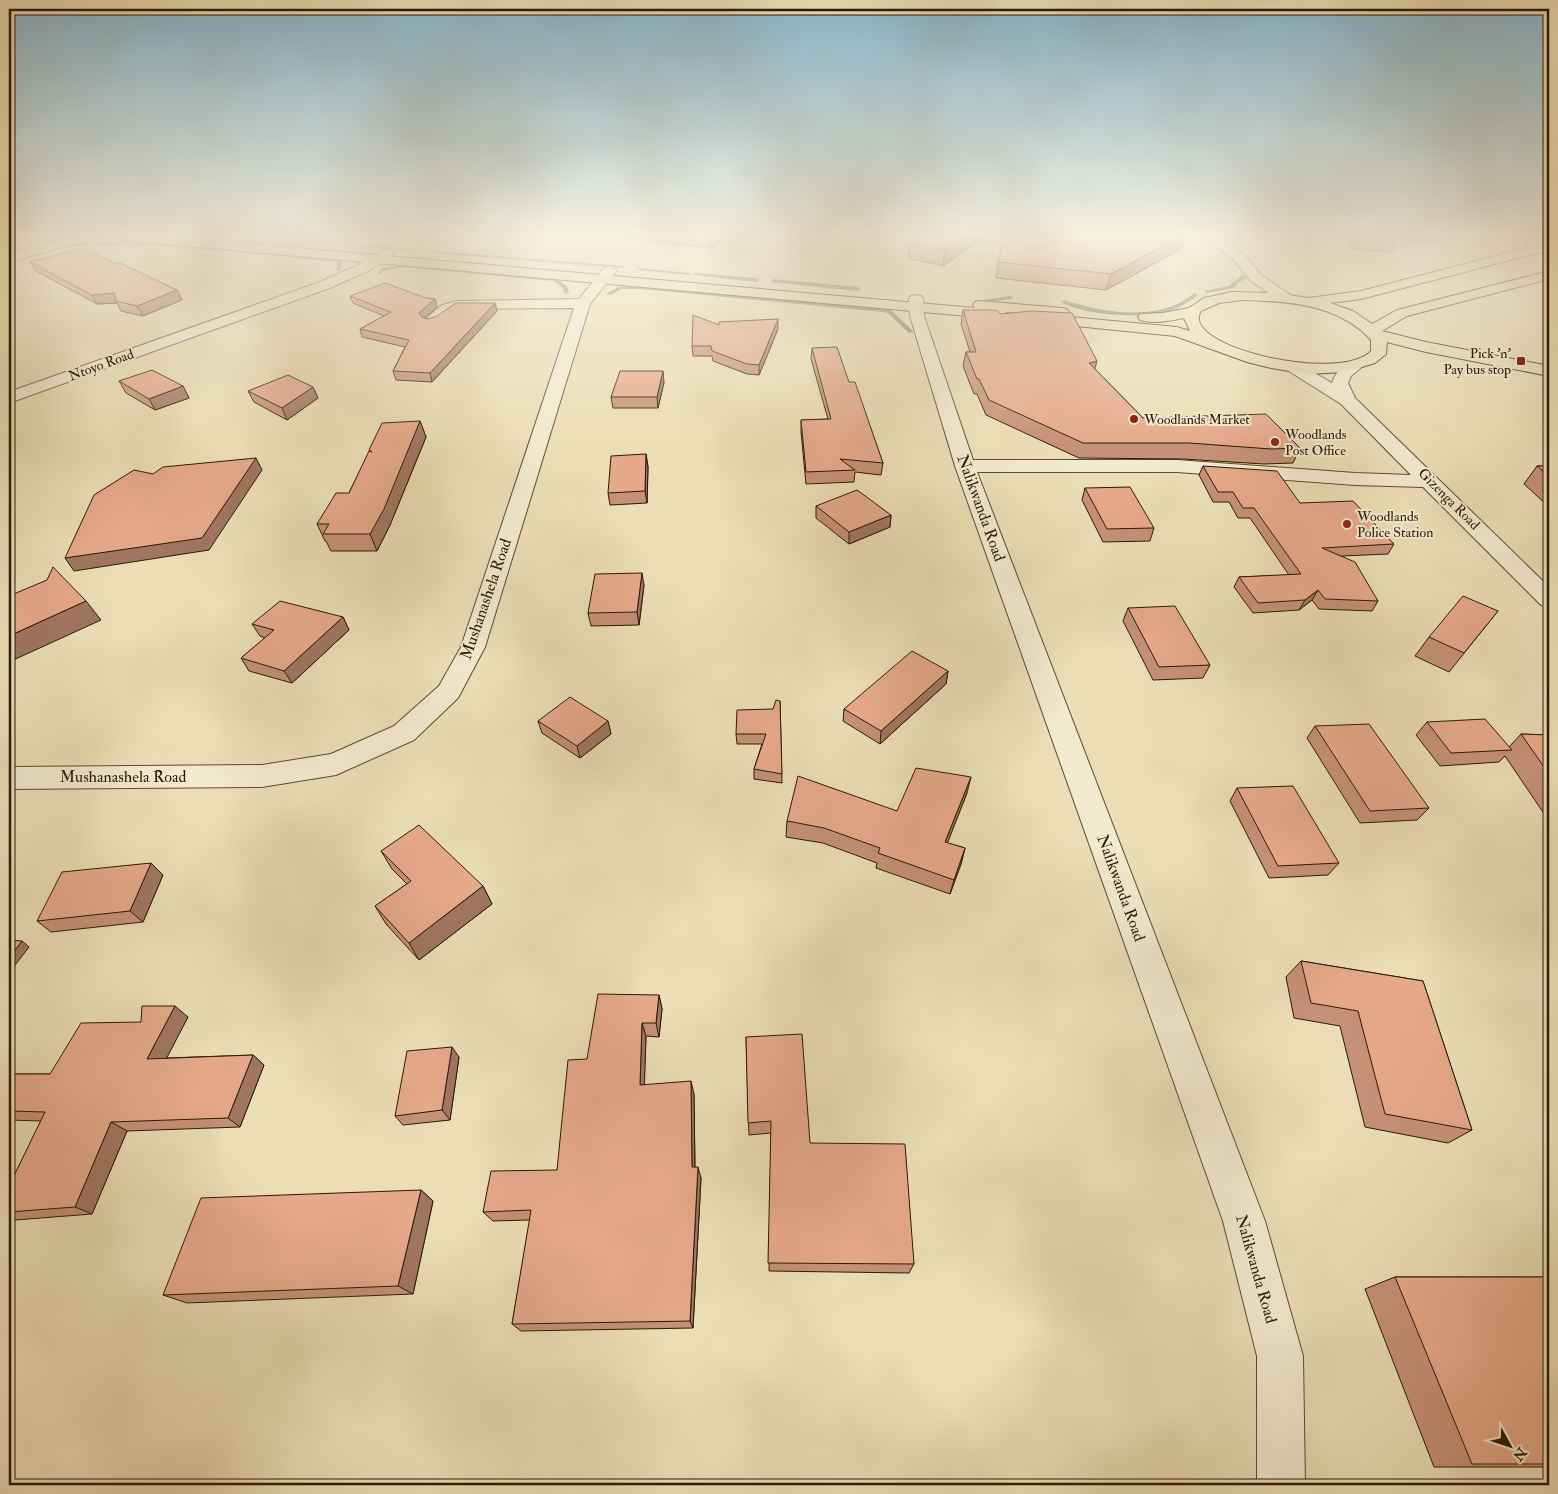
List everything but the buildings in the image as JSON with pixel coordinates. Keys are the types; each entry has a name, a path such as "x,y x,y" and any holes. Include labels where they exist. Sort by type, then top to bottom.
{"main road":[{"path":"940,306 1177,332 1253,359 1293,367 1338,368 1356,365 1375,358 1398,355 1425,356 1549,376"},
{"path":"958,306 1163,318 1193,311 1200,306"},
{"path":"1314,306 1350,317 1373,332 1456,353 1549,370"},
{"path":"1373,332 1402,312 1427,306"},
{"path":"1193,311 1190,318 1192,324 1198,332 1219,347"},
{"path":"1373,332 1381,346 1375,358"}],"street":[{"name":"Ntoyo Road","path":"9,398 267,306"},
{"path":"431,321 447,308 455,306"},
{"name":"Mushanashela Road","path":"9,778 262,776 336,764 404,733 449,692 473,647 582,306"},
{"name":"Nalikwanda Road","path":"916,306 917,316 965,466 1244,1221 1280,1356 1281,1485"},
{"path":"1347,400 1340,383 1344,374 1356,365"},
{"name":"Gizenga Road","path":"1293,367 1347,400 1549,600"},
{"path":"965,466 1177,466 1355,479 1430,481"}],"waterway":[{"path":"839,306 890,312 911,332"},
{"path":"1074,306 1104,312 1135,314 1163,311 1178,306"}],"place":[{"name":"Pick 'n' Pay bus stop","path":"1521,361"},
{"name":"Woodlands Market","path":"1134,419"},
{"name":"Woodlands Post Office","path":"1275,442"},
{"name":"Woodlands Police Station","path":"1347,524"}]}
